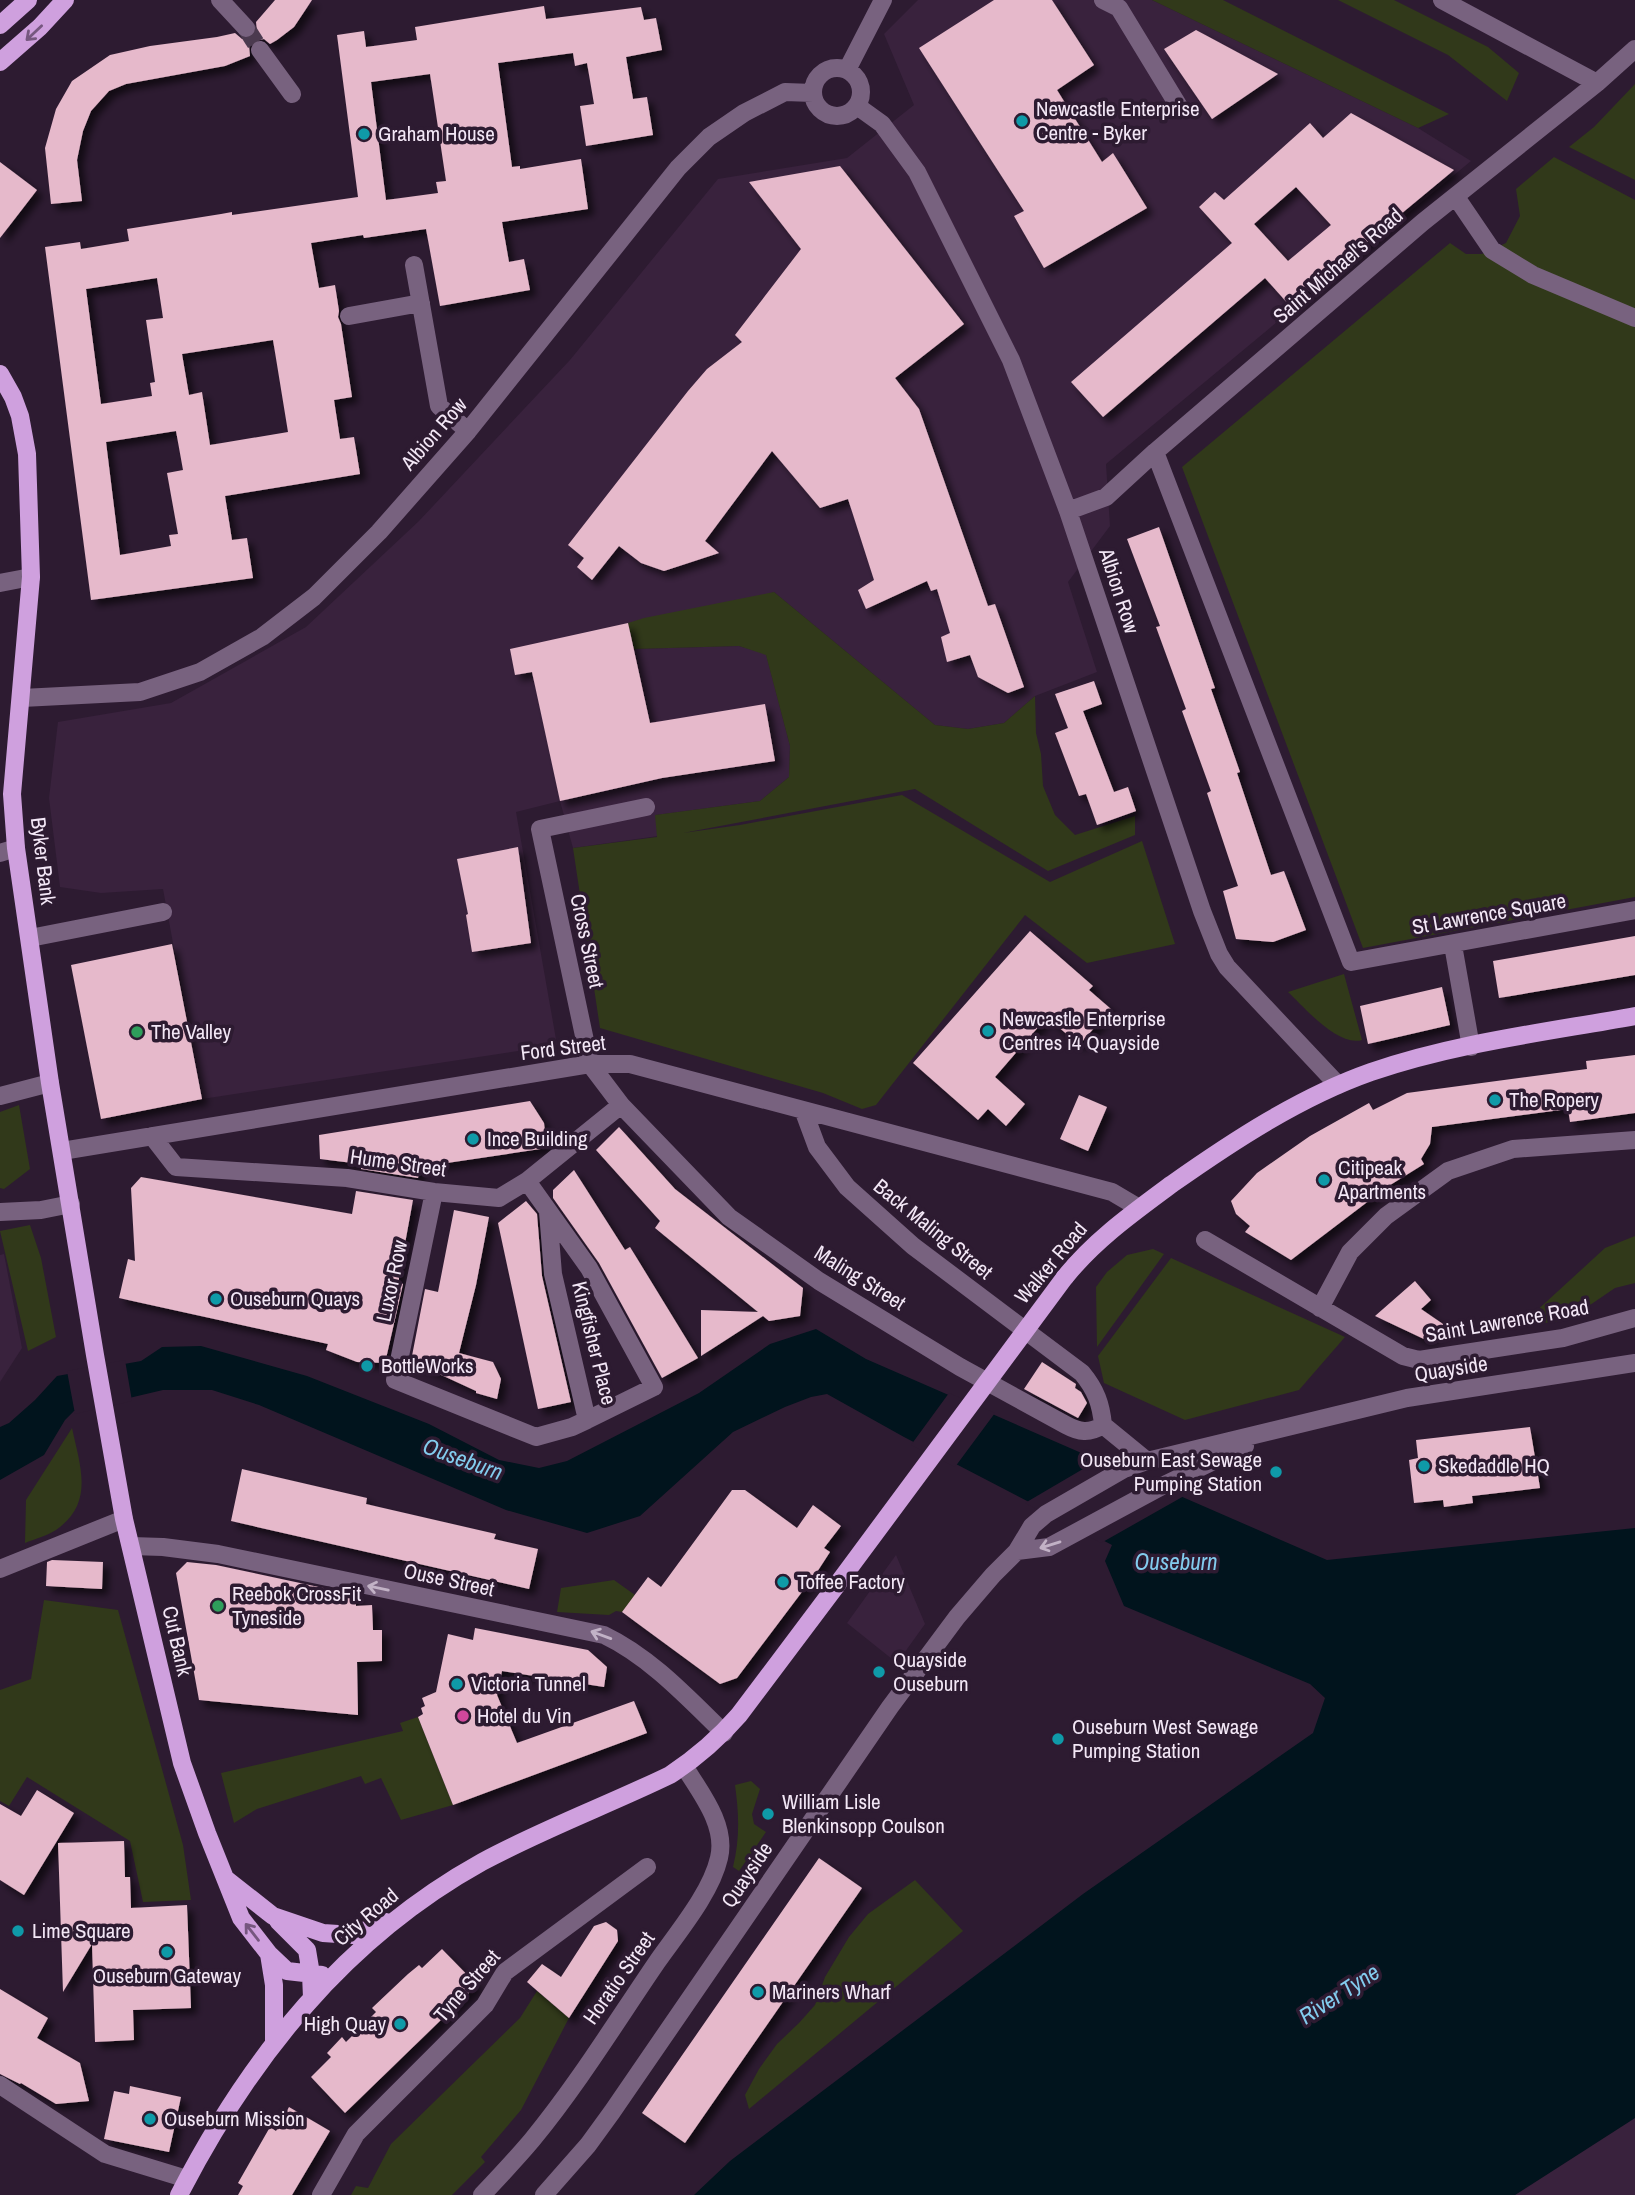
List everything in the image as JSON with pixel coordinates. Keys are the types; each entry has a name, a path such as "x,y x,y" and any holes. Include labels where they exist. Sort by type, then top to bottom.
{"main road":[{"path":"0,25 28,0"},
{"path":"0,62 40,27 65,0"},
{"name":"Byker Bank","path":"0,374 16,407 26,443 31,578 8,850 30,938 50,1083 104,1409"},
{"name":"Walker Road","path":"677,1771 724,1733 1065,1277 1100,1238 1196,1167 1260,1126 1338,1085 1400,1063 1471,1046 1635,1016"},
{"name":"Cut Bank","path":"104,1409 124,1519 183,1763 241,1918 269,1954"},
{"name":"City Road","path":"183,2187 225,2113 274,2042 332,1975 397,1917 450,1882 514,1846 677,1771"},
{"path":"226,1879 273,1916 307,1950 312,1974 312,1998"},
{"path":"273,1916 323,1933 354,1935 397,1917"},
{"path":"269,1954 287,1971 332,1975"},
{"path":"269,1954 274,1985 274,2042"}],"street":[{"path":"220,0 246,28"},
{"path":"847,70 883,0"},
{"path":"1103,0 1119,8 1181,110"},
{"path":"1442,0 1597,83"},
{"name":"Saint Michael's Road","path":"1068,511 1106,497 1423,222 1481,178 1635,49"},
{"path":"260,50 292,94"},
{"path":"831,69 847,70 860,85 857,106 845,115 830,115 818,107 813,93 814,85 823,72 831,69"},
{"name":"Albion Row","path":"22,698 140,692 200,672 262,637 314,597 379,532 468,431 678,168 709,137 744,113 785,92 813,93"},
{"name":"Albion Row","path":"857,106 882,124 917,172 1011,360 1068,511 1202,911 1219,954 1235,976 1338,1085"},
{"path":"1456,197 1492,250 1533,275 1635,318"},
{"path":"414,265 439,406 468,431"},
{"path":"349,316 421,303"},
{"name":"St Lawrence Square","path":"1155,452 1351,962 1635,910"},
{"path":"0,583 31,578"},
{"name":"Cross Street","path":"590,1063 540,829 646,807"},
{"path":"30,938 163,912"},
{"path":"1452,945 1471,1046"},
{"name":"Maling Street","path":"590,1063 621,1105 729,1217 819,1281 960,1367 1078,1432 1098,1428 1147,1461"},
{"name":"Ford Street","path":"62,1151 590,1063 630,1064 1112,1192 1139,1208"},
{"path":"0,1096 50,1083"},
{"name":"Hume Street","path":"152,1136 176,1167 347,1178 434,1192 499,1198 527,1181 621,1105"},
{"name":"Back Maling Street","path":"804,1112 817,1147 847,1187 913,1246 1082,1373 1094,1388 1101,1408 1098,1428"},
{"path":"1320,1308 1350,1252 1386,1216 1448,1171 1513,1149 1635,1140"},
{"name":"Kingfisher Place","path":"527,1181 589,1268 654,1387 587,1420 553,1274 548,1212"},
{"name":"Luxor Row","path":"434,1192 395,1380 536,1437 587,1420"},
{"path":"0,1212 41,1210 71,1204"},
{"name":"Saint Lawrence Road","path":"1205,1240 1403,1356 1419,1360 1563,1338 1635,1318"},
{"name":"Quayside","path":"544,2195 588,2145 612,2112 890,1707 957,1617 993,1574 1017,1551 1032,1526 1046,1514 1124,1469 1147,1461 1407,1398 1635,1363"},
{"name":"Quayside","path":"1017,1551 1049,1547 1163,1486 1276,1431"},
{"path":"0,1569 124,1519"},
{"name":"Ouse Street","path":"131,1546 218,1554 450,1604 590,1630 616,1640 658,1671 724,1733"},
{"name":"Horatio Street","path":"482,2195 533,2139 568,2092 681,1928 712,1878 720,1856 720,1838 713,1815 677,1771"},
{"name":"Tyne Street","path":"321,2195 356,2134 485,2005 505,1972 647,1867"},
{"path":"0,2085 105,2154 164,2170 183,2187"}],"shaded area":[{"path":"918,0 1152,0 1418,128 1471,161 1106,464 1110,526 1068,582 1097,672 1035,696 1004,723 968,729 935,725 774,592 634,649 739,646 766,654 790,746 789,777 760,801 656,815 658,836 573,848 560,801 516,812 557,1045 202,1099 163,889 101,893 60,887 49,798 58,722 171,703 306,627 419,521 570,360 718,179 847,158 914,105 884,34"},
{"path":"4,1254 22,1348 0,1382 0,1255"},
{"path":"896,1555 925,1624 897,1663 847,1623"},
{"path":"1635,2118 1635,2195 1515,2195"}],"green space":[{"path":"1152,0 1223,0 1449,114 1418,128"},
{"path":"1338,0 1394,0 1488,47 1519,73 1507,101 1448,55"},
{"path":"1635,84 1635,180 1569,147 1594,127"},
{"path":"1554,157 1635,200 1635,897 1363,948 1182,467 1450,243 1466,254 1482,254 1506,243 1520,216 1516,189"},
{"path":"774,592 935,725 968,729 1004,723 1035,696 1036,733 1041,754 1043,786 1055,815 1075,835 1135,816 1135,835 1048,871 915,789 683,833 902,795 1050,882 1142,841 1175,944 1087,963 1025,915 876,1105 862,1109 823,1093 600,1028 573,848 657,837 655,815 760,801 789,777 790,746 766,655 739,646 634,649 628,623"},
{"path":"1344,974 1362,1040 1353,1041 1333,1032 1288,992"},
{"path":"19,1105 30,1169 4,1189 0,1188 0,1112"},
{"path":"30,1225 41,1258 56,1337 28,1351 0,1231"},
{"path":"1635,1236 1635,1283 1615,1288 1568,1320 1520,1326 1605,1248"},
{"path":"1153,1249 1164,1254 1097,1347 1096,1287 1107,1272 1127,1255"},
{"path":"1171,1258 1345,1337 1299,1390 1185,1420 1104,1383 1098,1356"},
{"path":"72,1428 82,1483 76,1508 56,1530 25,1543 26,1500"},
{"path":"614,1580 635,1595 622,1612 616,1611 609,1615 557,1612 561,1588"},
{"path":"44,1600 118,1610 183,1845 191,1900 143,1902 130,1841 27,1777 9,1806 0,1801 0,1690 31,1679"},
{"path":"418,1717 453,1805 401,1820 381,1778 365,1784 361,1776 257,1809 234,1823 221,1773 403,1731 400,1723"},
{"path":"751,1781 760,1789 752,1814 754,1824 766,1832 739,1871 733,1867 738,1826 735,1785"},
{"path":"915,1880 963,1931 749,2109 745,2095 759,2069 777,2044 815,2005 825,1977 849,1937 868,1914"},
{"path":"537,1991 569,2018 521,2110 481,2157 485,2162 452,2195 351,2195 356,2186 368,2188 391,2144 520,2018"}],"water":[{"path":"816,1329 866,1359 1327,1560 1635,1528 1635,2118 1515,2195 694,2195 730,2161 1083,1894 1313,1733 1325,1698 1310,1684 1124,1606 1105,1561 1112,1545 827,1394 785,1407 733,1432 640,1516 587,1533 506,1510 259,1405 212,1390 163,1390 74,1411 65,1420 44,1455 0,1480 0,1427 9,1423 35,1400 57,1376 141,1361 162,1347 201,1346 307,1376 429,1424 499,1460 539,1468 567,1461 699,1393 770,1344"}],"pier":[{"path":"125,1360 132,1401 75,1414 67,1371"},
{"path":"949,1393 995,1413 955,1467 911,1445"},
{"path":"1100,1459 1184,1496 1101,1543 1025,1503"}],"building":[{"path":"275,0 312,0 294,27 277,40 270,44 264,39 253,41 249,46 250,56 225,66 126,84 109,91 91,111 83,131 77,160 82,201 51,204 45,148 56,109 72,81 110,55 235,33 242,39 249,39 257,32 256,22"},
{"name":"Newcastle Enterprise Centre - Byker","path":"994,0 1052,0 1094,65 1057,90 1102,162 1113,153 1147,208 1044,268 1014,216 1024,211 919,48"},
{"path":"544,6 546,19 641,7 644,20 656,18 662,50 626,57 633,99 647,97 653,135 586,146 580,106 594,104 587,63 575,66 573,53 498,63 512,167 520,166 520,169 581,159 588,209 502,222 509,262 524,259 530,290 440,306 426,229 311,243 319,288 335,285 352,397 334,400 340,439 354,437 360,474 225,496 232,540 247,538 253,578 91,600 45,247 80,242 81,249 129,241 127,229 232,212 232,215 358,197 337,35 364,31 366,47 417,40 415,27","holes":["430,74 446,181 436,182 438,193 386,200 371,82","157,278 163,318 146,320 155,382 150,383 152,396 101,404 86,289","273,340 288,432 210,445 202,392 189,395 182,354","176,431 183,470 167,473 178,534 169,535 171,546 120,555 106,442"]},
{"path":"1196,30 1278,74 1212,119 1164,49"},
{"path":"1351,113 1454,170 1290,306 1265,278 1103,417 1071,382 1232,243 1199,207 1215,192 1224,200 1310,123 1323,138","holes":["1296,187 1331,225 1288,261 1254,224"]},
{"path":"0,162 37,190 0,238"},
{"path":"840,166 964,324 895,378 919,409 988,606 995,604 1024,687 1008,693 978,677 970,655 947,662 941,637 950,633 937,589 931,591 927,581 866,609 858,590 874,580 848,499 820,508 772,451 705,541 719,553 664,571 641,563 619,546 592,580 577,567 584,558 568,545 688,391 707,369 742,342 735,335 801,249 749,182"},
{"path":"1159,527 1215,688 1211,689 1240,772 1237,773 1271,875 1284,871 1306,930 1273,942 1236,939 1223,891 1238,886 1207,793 1211,791 1182,711 1186,709 1156,627 1160,626 1127,539"},
{"path":"628,623 650,723 765,704 775,761 662,778 560,801 532,672 515,675 510,649"},
{"path":"1094,681 1102,704 1083,711 1114,792 1128,787 1136,811 1097,825 1086,794 1079,796 1055,733 1068,728 1055,694"},
{"path":"518,847 531,943 472,952 468,914 457,859"},
{"name":"Newcastle Enterprise Centres i4 Quayside","path":"1030,931 1093,986 1089,990 1111,1009 1079,1045 1047,1017 995,1077 1025,1104 1006,1126 988,1109 978,1120 913,1063"},
{"path":"1635,936 1635,975 1499,998 1493,961"},
{"name":"The Valley","path":"172,944 202,1099 101,1119 71,965"},
{"path":"1442,987 1450,1025 1368,1044 1360,1006"},
{"name":"Citipeak Apartments","path":"1635,1055 1635,1113 1570,1122 1568,1109 1432,1127 1430,1144 1421,1159 1424,1164 1387,1187 1291,1260 1245,1232 1250,1226 1236,1214 1231,1201 1257,1173 1310,1136 1369,1103 1373,1110 1407,1093 1587,1069 1586,1061"},
{"path":"1079,1095 1107,1107 1088,1151 1060,1139"},
{"name":"Ince Building","path":"530,1101 544,1123 547,1148 420,1167 418,1178 361,1169 361,1164 320,1159 319,1135"},
{"path":"619,1127 675,1189 803,1288 800,1316 769,1321 763,1316 701,1356 701,1310 758,1312 655,1228 660,1221 596,1150"},
{"path":"574,1170 625,1250 630,1247 698,1358 662,1378 599,1263 553,1198 553,1190"},
{"path":"141,1177 352,1214 356,1191 413,1200 399,1276 399,1283 403,1284 385,1363 357,1362 326,1350 328,1344 119,1298 128,1259 135,1261 131,1188"},
{"path":"526,1201 537,1214 542,1276 571,1402 538,1409 498,1223"},
{"path":"454,1210 489,1217 459,1353 493,1362 501,1379 497,1399 476,1393 411,1361 425,1289 438,1292"},
{"path":"1415,1281 1431,1300 1421,1309 1446,1326 1426,1340 1375,1316"},
{"path":"1042,1362 1076,1384 1075,1388 1081,1392 1087,1403 1078,1418 1024,1389"},
{"path":"1530,1427 1540,1488 1472,1496 1473,1503 1444,1507 1443,1500 1414,1503 1409,1460 1418,1458 1416,1440"},
{"path":"242,1469 367,1498 366,1504 496,1534 494,1539 538,1549 529,1589 231,1521"},
{"name":"Toffee Factory","path":"732,1490 745,1490 797,1528 813,1505 841,1526 824,1548 830,1552 817,1572 737,1678 720,1684 622,1612 648,1577 661,1587"},
{"path":"47,1562 103,1562 102,1589 46,1586"},
{"path":"187,1562 216,1565 356,1595 356,1606 372,1605 373,1630 382,1630 382,1661 357,1662 358,1715 199,1700 176,1573"},
{"name":"Hotel du Vin","path":"475,1628 588,1650 607,1667 604,1687 502,1671 497,1695 517,1743 634,1701 647,1733 453,1805 418,1717 423,1714 421,1708 425,1706 422,1698 436,1692 448,1634 473,1640"},
{"path":"37,1790 74,1813 24,1895 0,1880 0,1804 21,1816"},
{"path":"124,1841 125,1877 130,1877 131,1908 187,1905 191,2008 133,2010 134,2040 95,2042 92,1944 63,1992 58,1843"},
{"name":"Mariners Wharf","path":"819,1858 862,1888 685,2143 642,2113"},
{"path":"606,1922 617,1930 618,1941 569,2018 527,1982 542,1964 561,1977 594,1926"},
{"name":"High Quay","path":"442,1949 477,1985 345,2113 311,2077 331,2057 327,2053 342,2037 346,2042 376,2012 372,2008 408,1974 419,1965 422,1968"},
{"path":"0,1989 48,2018 37,2038 80,2063 89,2101 56,2104 0,2074"},
{"name":"Ouseburn Mission","path":"130,2086 181,2097 169,2152 104,2139 114,2091 129,2094"},
{"path":"289,2107 330,2131 292,2195 238,2195 243,2186 238,2183 270,2127 276,2131"}],"tunnel":[{"path":"246,28 260,50"}],"place":[{"name":"Newcastle Enterprise Centre - Byker","path":"1022,121"},
{"name":"Graham House","path":"364,134"},
{"name":"Newcastle Enterprise Centres i4 Quayside","path":"988,1031"},
{"name":"The Valley","path":"137,1032"},
{"name":"The Ropery","path":"1495,1100"},
{"name":"Ince Building","path":"473,1139"},
{"name":"Citipeak Apartments","path":"1324,1180"},
{"name":"Ouseburn Quays","path":"216,1299"},
{"name":"BottleWorks","path":"367,1366"},
{"name":"Skedaddle HQ","path":"1424,1466"},
{"name":"Ouseburn East Sewage Pumping Station","path":"1276,1472"},
{"name":"Toffee Factory","path":"783,1582"},
{"name":"Reebok CrossFit Tyneside","path":"218,1606"},
{"name":"Quayside Ouseburn","path":"879,1672"},
{"name":"Victoria Tunnel","path":"457,1684"},
{"name":"Hotel du Vin","path":"463,1716"},
{"name":"Ouseburn West Sewage Pumping Station","path":"1058,1739"},
{"name":"William Lisle Blenkinsopp Coulson","path":"768,1814"},
{"name":"Lime Square","path":"18,1931"},
{"name":"Ouseburn Gateway","path":"167,1952"},
{"name":"Mariners Wharf","path":"758,1992"},
{"name":"High Quay","path":"400,2024"},
{"name":"Ouseburn Mission","path":"150,2119"}],"water label":[{"name":"Ouseburn","path":"463,1459"},
{"name":"Ouseburn","path":"1176,1562"},
{"name":"River Tyne","path":"1339,1994"}]}
